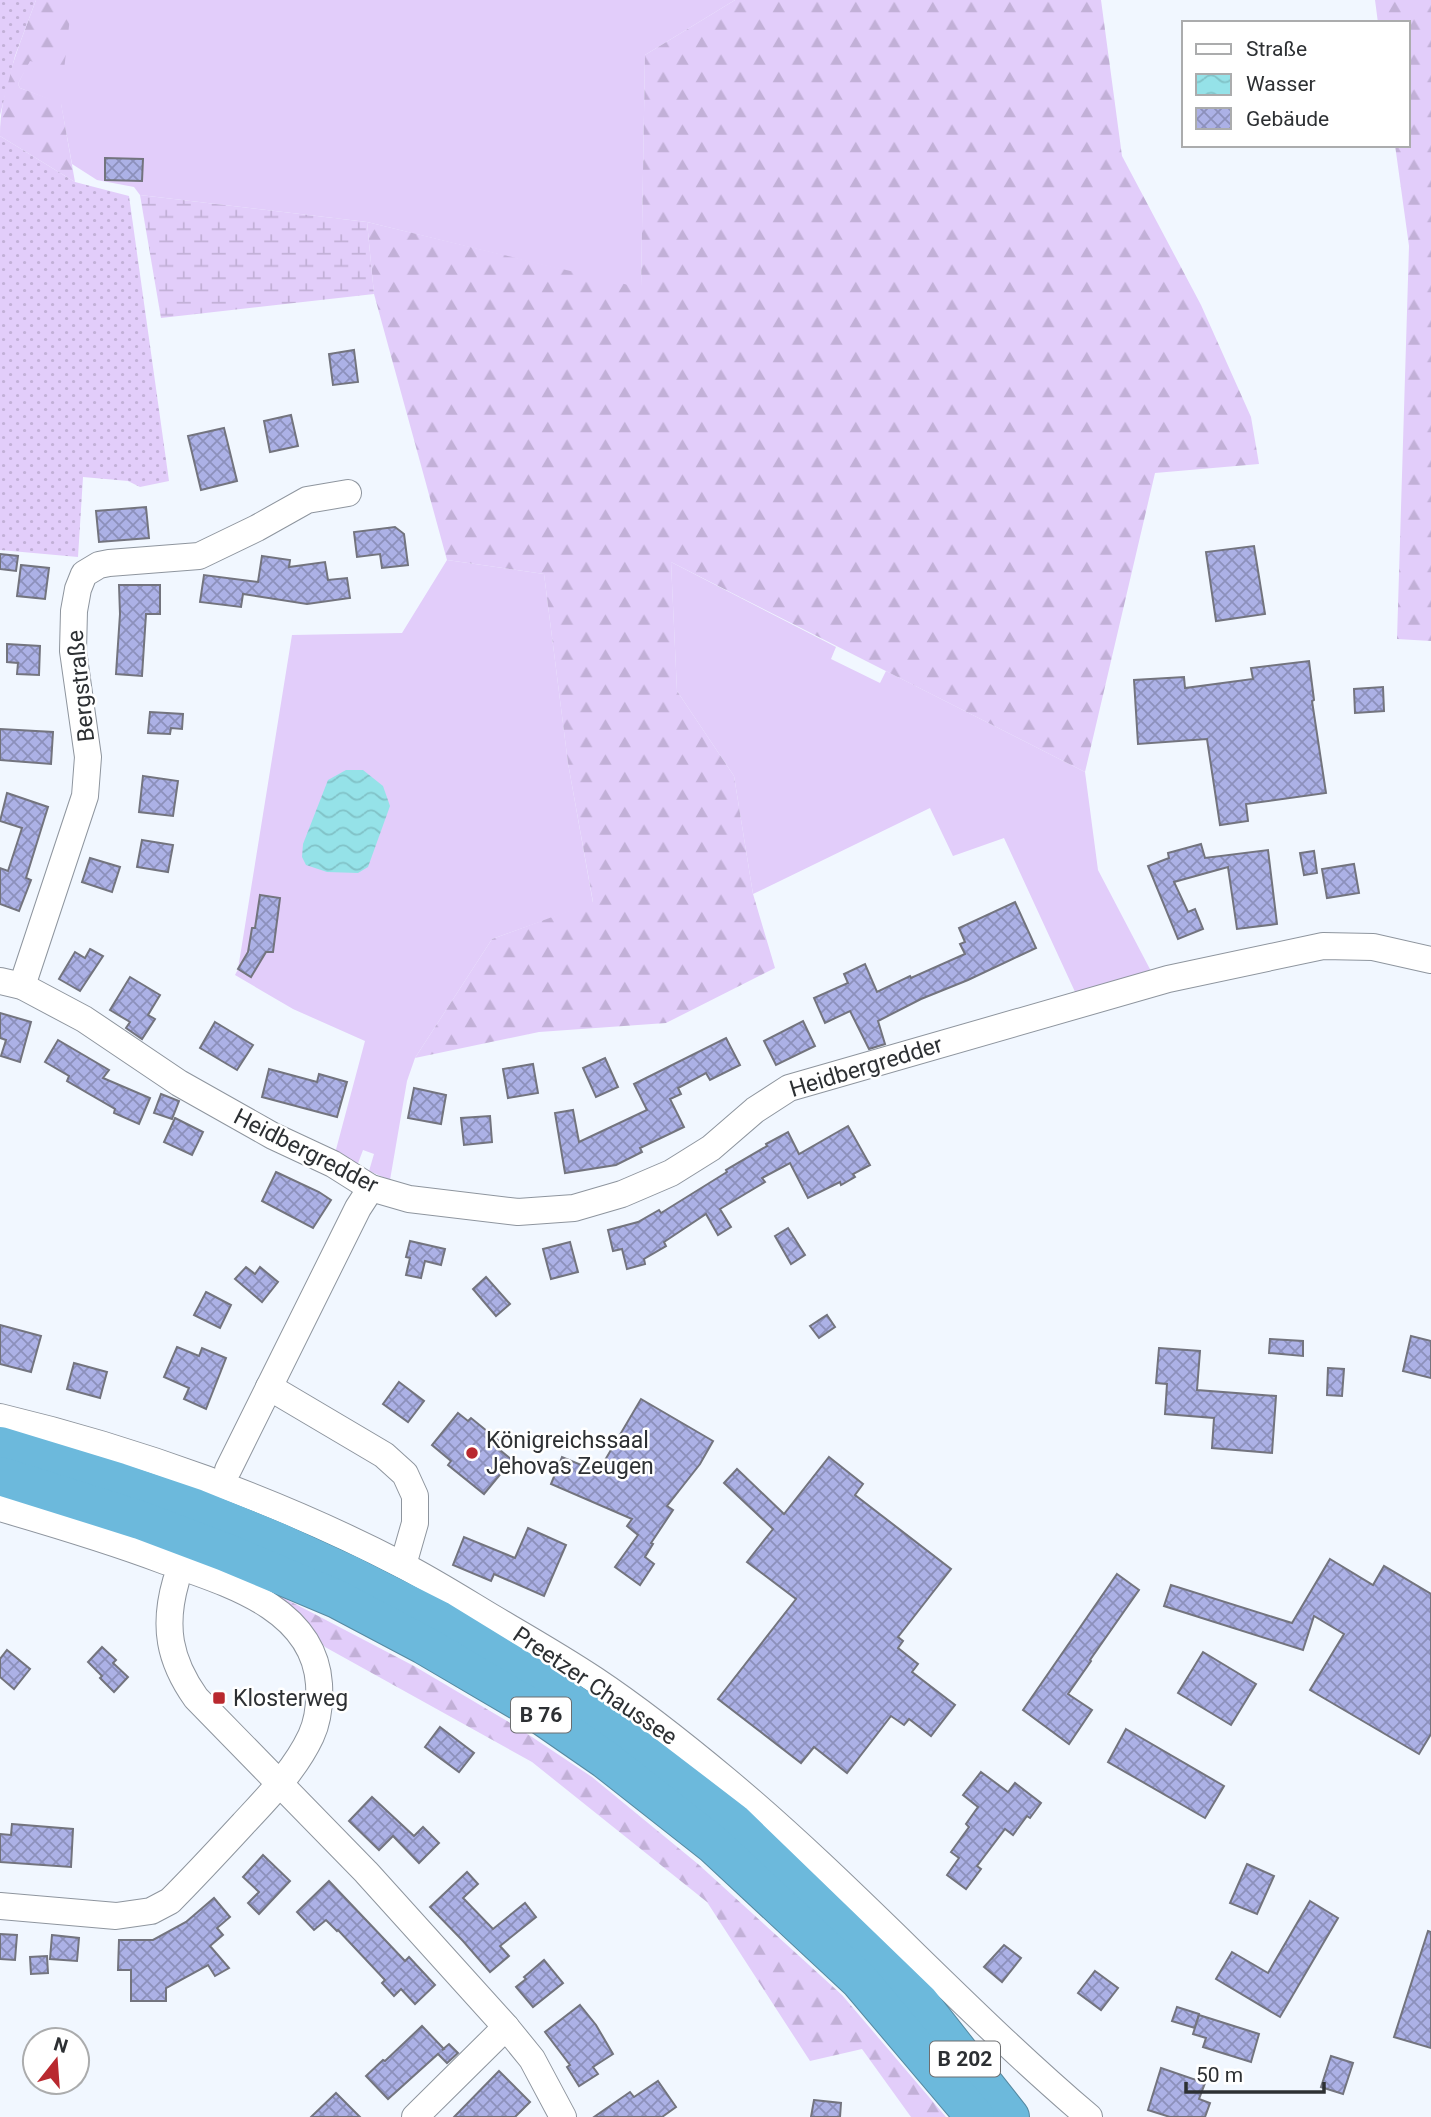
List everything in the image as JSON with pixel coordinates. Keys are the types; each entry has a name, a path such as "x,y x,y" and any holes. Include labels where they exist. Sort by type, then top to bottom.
{"highway":[{"name":"Preetzer Chaussee","path":"0,1446 195,1508 276,1541 439,1620 542,1683 622,1737 733,1822 920,2003 1010,2117"},
{"name":"B 76","path":"0,1476 140,1520 337,1599 424,1645 528,1706 606,1760 714,1844 859,1980 975,2117"}],"street":[{"name":"Bergstraße","path":"11,984 85,796 89,757 73,651 74,611 84,574 108,563 199,556 307,500 348,493"},
{"name":"Heidbergredder","path":"11,984 84,1019 179,1083 273,1136 333,1164 370,1188 409,1199 518,1212 574,1208 622,1194 671,1173 710,1148 755,1110 789,1088 1168,979 1323,946 1373,947 1431,961"},
{"path":"228,1471 370,1188"},
{"path":"269,1387 384,1455 404,1474 415,1496 415,1523 403,1565"},
{"name":"Preetzer Chaussee","path":"0,1417 137,1456 254,1499 330,1531 403,1565 597,1681 727,1781 850,1891 997,2034 1089,2117"},
{"path":"0,1508 108,1540 222,1582 271,1607 294,1626 314,1655 318,1670 319,1703 312,1733 280,1784 170,1901 151,1911 116,1916 0,1906"},
{"path":"176,1581 170,1629 173,1654 182,1677 196,1698 366,1872 506,2027 531,2059 562,2117"},
{"path":"415,2117 506,2027"}],"green space":[{"path":"0,0 36,0 15,56 0,115"},
{"path":"36,0 72,0 64,70 30,61 18,84 20,88 61,103 75,182 0,136 7,84"},
{"path":"72,0 735,0 645,55 641,289 367,222 140,195 134,187 97,180 72,164 61,104 20,88 18,84 29,61"},
{"path":"735,0 1101,0 1122,156 1201,305 1251,417 1259,464 1155,473 1085,772 671,562 677,691 734,776 753,894 775,968 666,1023 539,1032 415,1058 492,939 593,902 568,763 544,574 447,560 374,294 367,222 641,288 645,55"},
{"path":"1375,0 1431,0 1431,641 1397,639 1409,246 1395,147 1410,147 1410,21 1378,21"},
{"path":"0,136 75,182 129,196 169,481 140,487 128,481 83,477 78,557 0,550"},
{"path":"140,195 367,222 374,294 161,318"},
{"path":"447,560 544,574 568,763 593,903 492,939 415,1058 407,1081 390,1180 369,1171 374,1154 363,1150 357,1166 334,1157 365,1041 293,1009 235,975 292,635 402,633","holes":["260,896 280,898 273,952 266,952 251,977 239,969 250,949"]},
{"path":"671,562 836,647 831,659 880,683 886,671 1085,772 1098,870 1152,973 1076,994 1004,838 953,856 930,808 753,894 734,776 677,691"},
{"path":"278,1595 414,1666 517,1727 592,1777 698,1864 842,1995 946,2117 911,2117 862,2049 810,2061 707,1902 532,1762 325,1647"}],"water":[{"path":"346,770 363,770 383,786 390,806 368,867 358,873 327,872 306,865 302,857 303,844 328,780"}],"building":[{"path":"105,158 143,159 142,181 105,180"},
{"path":"354,350 358,382 333,385 329,354"},
{"path":"291,415 298,446 270,452 264,421"},
{"path":"224,428 237,481 201,490 188,436"},
{"path":"146,507 149,538 99,542 96,511"},
{"path":"395,527 404,534 408,565 382,568 380,554 357,557 354,532"},
{"path":"1254,546 1265,614 1216,621 1206,552"},
{"path":"0,554 18,556 16,571 0,569"},
{"path":"262,556 290,560 289,567 325,562 328,580 347,578 350,598 307,604 243,594 241,607 200,602 204,575 258,582"},
{"path":"21,565 49,568 45,599 17,596"},
{"path":"119,585 160,585 160,614 146,614 142,676 116,674"},
{"path":"7,644 40,646 39,675 17,674 18,663 7,662"},
{"path":"1309,661 1312,701 1326,793 1246,804 1248,821 1220,825 1207,739 1138,744 1134,680 1184,677 1185,688 1253,679 1251,668"},
{"path":"1383,687 1384,711 1355,713 1354,689"},
{"path":"150,712 183,714 182,729 171,728 170,734 148,733"},
{"path":"0,729 53,732 51,764 0,760"},
{"path":"143,776 178,781 173,816 139,812"},
{"path":"7,793 48,807 26,878 31,880 19,911 0,904 0,868 8,871 22,828 0,821"},
{"path":"142,840 173,845 168,872 137,867"},
{"path":"1201,844 1205,858 1268,850 1277,924 1237,929 1228,867 1174,882 1188,912 1195,909 1203,929 1178,939 1148,866 1169,858 1168,853"},
{"path":"1314,851 1317,873 1304,875 1300,853"},
{"path":"90,858 120,867 112,892 82,882"},
{"path":"1354,864 1359,893 1327,898 1322,869"},
{"path":"260,895 280,898 273,952 266,952 251,977 238,969 248,952"},
{"path":"1015,902 1036,948 878,1021 885,1044 869,1049 850,1011 825,1023 814,998 848,983 844,974 865,964 877,992 910,976 911,978 965,954 960,944 965,942 959,928"},
{"path":"90,949 103,956 80,991 59,979 75,952 85,958"},
{"path":"130,977 160,995 148,1015 155,1019 142,1039 126,1028 130,1022 110,1010"},
{"path":"0,1013 31,1022 20,1062 1,1056 6,1040 0,1038"},
{"path":"803,1021 815,1046 776,1065 764,1041"},
{"path":"215,1022 253,1045 237,1070 200,1048"},
{"path":"726,1038 740,1065 710,1080 706,1073 678,1088 681,1094 670,1099 684,1127 640,1148 642,1152 616,1165 565,1173 555,1113 573,1110 579,1142 647,1110 634,1084"},
{"path":"58,1040 109,1070 103,1078 150,1098 139,1124 114,1113 115,1109 67,1081 69,1076 45,1062"},
{"path":"605,1058 618,1087 596,1097 583,1068"},
{"path":"533,1064 538,1093 508,1098 503,1069"},
{"path":"269,1069 317,1082 319,1074 347,1082 337,1117 262,1097"},
{"path":"414,1088 446,1095 441,1124 408,1118"},
{"path":"161,1094 179,1101 172,1119 154,1113"},
{"path":"490,1116 492,1142 464,1145 461,1118"},
{"path":"175,1118 203,1132 192,1155 164,1142"},
{"path":"848,1126 870,1165 853,1174 855,1177 841,1185 840,1182 808,1198 790,1163 762,1178 765,1182 720,1209 731,1227 718,1235 706,1214 664,1242 666,1246 644,1259 645,1264 627,1269 622,1249 613,1251 608,1230 638,1222 659,1210 661,1213 788,1132 799,1154"},
{"path":"276,1172 331,1200 313,1228 262,1201"},
{"path":"788,1228 805,1255 791,1264 775,1236"},
{"path":"410,1241 445,1249 441,1265 425,1261 421,1278 406,1275 410,1258 406,1257"},
{"path":"570,1242 578,1272 551,1279 543,1249"},
{"path":"246,1267 255,1274 260,1267 278,1282 262,1302 235,1279"},
{"path":"486,1277 510,1304 496,1316 473,1289"},
{"path":"206,1292 231,1305 220,1328 194,1315"},
{"path":"827,1315 835,1327 819,1338 810,1326"},
{"path":"0,1325 41,1336 31,1372 0,1364"},
{"path":"1411,1336 1431,1341 1431,1378 1403,1371"},
{"path":"1270,1339 1303,1341 1303,1356 1269,1353"},
{"path":"177,1347 199,1356 202,1348 226,1358 206,1409 184,1399 189,1388 164,1377"},
{"path":"1159,1348 1200,1351 1197,1390 1276,1396 1272,1453 1212,1448 1214,1418 1165,1414 1167,1384 1156,1383"},
{"path":"74,1363 107,1372 100,1398 67,1389"},
{"path":"1328,1368 1344,1369 1342,1396 1327,1395"},
{"path":"399,1382 424,1401 408,1422 383,1404"},
{"path":"641,1399 713,1441 700,1464 667,1506 673,1510 651,1543 653,1544 645,1557 654,1564 640,1585 615,1567 638,1535 627,1526 632,1519 551,1484 562,1457 598,1472"},
{"name":"Königreichssaal Jehovas Zeugen","path":"458,1413 468,1421 471,1418 499,1441 495,1446 512,1460 484,1494 448,1465 451,1461 432,1445"},
{"path":"829,1457 863,1484 855,1495 951,1569 898,1637 903,1641 898,1648 918,1664 912,1672 955,1705 931,1736 909,1719 904,1725 891,1716 847,1773 814,1747 801,1763 718,1699 796,1599 747,1562 773,1529 724,1483 737,1469 784,1514"},
{"path":"528,1528 566,1545 544,1596 494,1574 491,1581 453,1565 464,1537 515,1558"},
{"path":"1330,1559 1373,1585 1384,1566 1431,1594 1431,1734 1419,1754 1310,1690 1344,1634 1314,1616 1303,1650 1164,1606 1171,1585 1292,1623"},
{"path":"1117,1574 1139,1590 1068,1694 1092,1710 1069,1744 1023,1710"},
{"path":"102,1647 116,1660 113,1663 128,1677 114,1692 88,1662"},
{"path":"7,1650 30,1669 14,1689 0,1677 0,1659"},
{"path":"1203,1652 1256,1684 1231,1725 1178,1693"},
{"path":"440,1727 474,1753 459,1772 425,1747"},
{"path":"1126,1729 1224,1786 1205,1818 1108,1762"},
{"path":"981,1772 1008,1792 1015,1783 1041,1803 1013,1835 1005,1829 977,1866 981,1869 966,1889 947,1875 959,1858 951,1852 969,1827 966,1824 978,1807 963,1795"},
{"path":"372,1797 414,1836 423,1827 439,1843 419,1863 393,1836 379,1850 349,1821"},
{"path":"12,1824 73,1829 71,1867 0,1862 0,1834 11,1835"},
{"path":"263,1855 290,1881 259,1914 248,1903 259,1892 243,1877"},
{"path":"1247,1864 1274,1876 1257,1914 1230,1903"},
{"path":"467,1872 478,1884 463,1898 493,1929 525,1903 536,1917 500,1946 509,1956 490,1972 430,1907"},
{"path":"329,1881 405,1961 409,1957 435,1985 415,2004 401,1989 394,1996 382,1983 385,1980 326,1920 314,1930 297,1912"},
{"path":"214,1898 230,1917 217,1928 223,1935 210,1946 229,1968 215,1976 208,1965 166,1988 166,2001 131,2001 131,1970 118,1970 119,1940 153,1940 186,1922"},
{"path":"1310,1901 1338,1918 1280,2017 1216,1979 1232,1952 1268,1973"},
{"path":"1428,1931 1431,1932 1431,2048 1394,2037"},
{"path":"0,1934 17,1935 15,1960 0,1959"},
{"path":"52,1935 79,1938 77,1961 50,1959"},
{"path":"1004,1945 1021,1958 1002,1982 984,1967"},
{"path":"47,1956 48,1973 31,1974 30,1957"},
{"path":"544,1960 563,1983 533,2007 516,1987"},
{"path":"1095,1971 1118,1988 1101,2010 1078,1993"},
{"path":"580,2005 613,2054 593,2067 598,2074 579,2086 567,2067 570,2065 545,2032"},
{"path":"1177,2007 1199,2014 1195,2028 1172,2021"},
{"path":"1199,2015 1259,2034 1251,2062 1203,2047 1206,2038 1193,2034"},
{"path":"422,2026 444,2049 449,2044 458,2053 447,2063 438,2054 388,2099 366,2076"},
{"path":"1331,2056 1353,2063 1343,2094 1321,2087"},
{"path":"1161,2068 1205,2083 1199,2099 1210,2103 1205,2117 1170,2117 1148,2110"},
{"path":"499,2071 530,2102 515,2117 454,2117"},
{"path":"658,2081 676,2107 662,2117 594,2117 630,2092 634,2097"},
{"path":"336,2093 360,2117 311,2117"},
{"path":"814,2100 841,2103 840,2117 811,2117"}],"place":[{"name":"Königreichssaal Jehovas Zeugen","path":"472,1453"},
{"name":"Klosterweg","path":"219,1698"}]}
